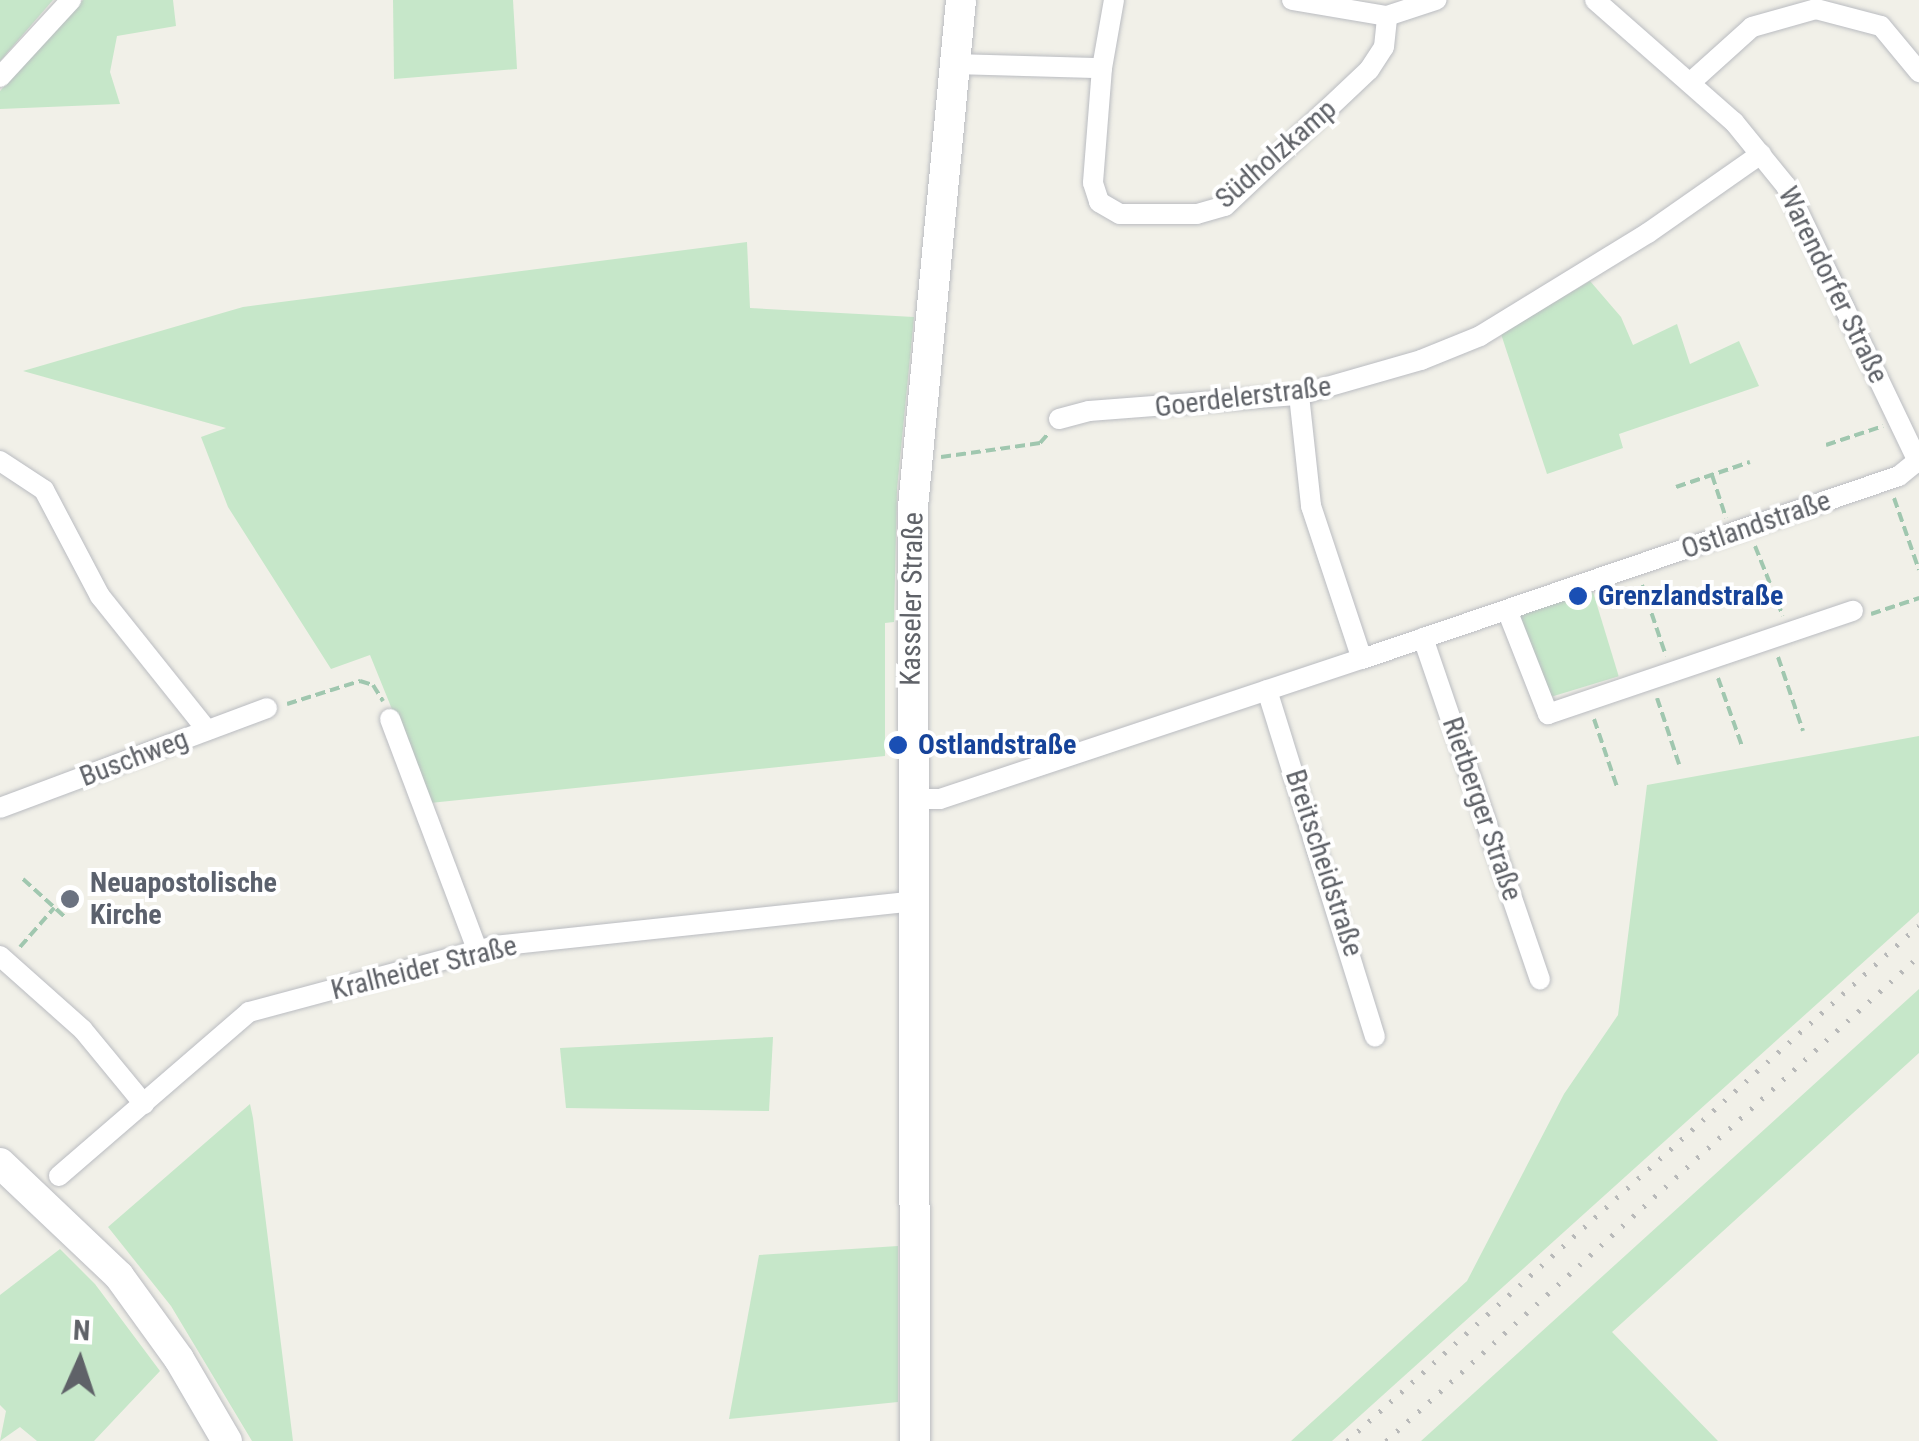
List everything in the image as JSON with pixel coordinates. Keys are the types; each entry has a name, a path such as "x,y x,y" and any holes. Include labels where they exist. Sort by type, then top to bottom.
{"street":[{"path":"0,77 71,0"},
{"name":"Kasseler Straße","path":"915,1441 910,902 917,458 960,0"},
{"path":"955,64 1102,68 1114,0"},
{"path":"1292,0 1387,16 1436,0"},
{"name":"Warendorfer Straße","path":"1595,0 1691,82 1761,154 1810,226 1919,461"},
{"path":"1691,82 1752,28 1816,10 1881,26 1919,72"},
{"name":"Südholzkamp","path":"1102,68 1093,183 1099,202 1120,214 1212,212 1369,70 1384,47 1387,16"},
{"name":"Goerdelerstraße","path":"1059,419 1088,411 1299,394 1374,376 1480,336 1648,234 1761,154"},
{"path":"1299,394 1311,506 1362,659"},
{"path":"0,461 44,490 100,596 208,730"},
{"name":"Ostlandstraße","path":"911,800 940,799 1362,659 1888,479 1919,461"},
{"path":"1507,610 1541,711 1588,701 1852,611"},
{"name":"Rietberger Straße","path":"1424,638 1540,979"},
{"name":"Breitscheidstraße","path":"1268,690 1375,1037"},
{"name":"Buschweg","path":"0,808 267,708"},
{"path":"390,720 477,949"},
{"name":"Kralheider Straße","path":"59,1176 242,1015 477,949 910,902"},
{"path":"3,959 83,1030 144,1104"},
{"path":"0,1162 119,1276 179,1358 227,1441"}],"path":[{"path":"917,458 1040,443 1059,419"},
{"path":"1826,445 1900,421"},
{"path":"1676,487 1750,462"},
{"path":"1712,475 1740,530 1780,636 1803,730"},
{"path":"1888,479 1919,570"},
{"path":"1635,566 1679,764"},
{"path":"1852,611 1866,616 1919,598"},
{"path":"1712,659 1742,746"},
{"path":"267,708 360,681 378,689 390,720"},
{"path":"1588,701 1617,787"},
{"path":"23,879 66,918"},
{"path":"3,959 54,908"}],"green space":[{"path":"0,0 53,0 0,61"},
{"path":"83,0 173,0 176,26 117,36 110,72 120,104 0,109 0,91"},
{"path":"393,0 513,0 517,69 394,79"},
{"path":"747,242 750,308 914,317 897,489 894,622 885,623 885,756 430,803 370,655 331,669 228,507 201,437 226,428 23,371 243,307"},
{"path":"1590,281 1621,317 1633,345 1677,324 1690,364 1739,341 1759,386 1619,434 1623,448 1547,474 1501,334"},
{"path":"1593,592 1619,676 1543,699 1517,615"},
{"path":"1919,736 1919,912 1332,1441 1291,1441 1467,1281 1564,1094 1618,1015 1647,785"},
{"path":"1919,989 1919,1053 1612,1332 1718,1441 1421,1441"},
{"path":"773,1037 769,1111 566,1108 560,1048"},
{"path":"250,1104 293,1441 252,1441 171,1306 108,1227"},
{"path":"898,1246 898,1402 729,1419 759,1255"},
{"path":"60,1249 95,1284 160,1371 94,1441 37,1441 20,1427 0,1441 6,1411 0,1405 0,1295"}],"railway":[{"path":"1347,1441 1919,925"},
{"path":"1386,1441 1919,956"}],"place":[{"name":"Grenzlandstraße","path":"1578,596"},
{"name":"Ostlandstraße","path":"898,745"},
{"name":"Neuapostolische Kirche","path":"70,899"}]}
